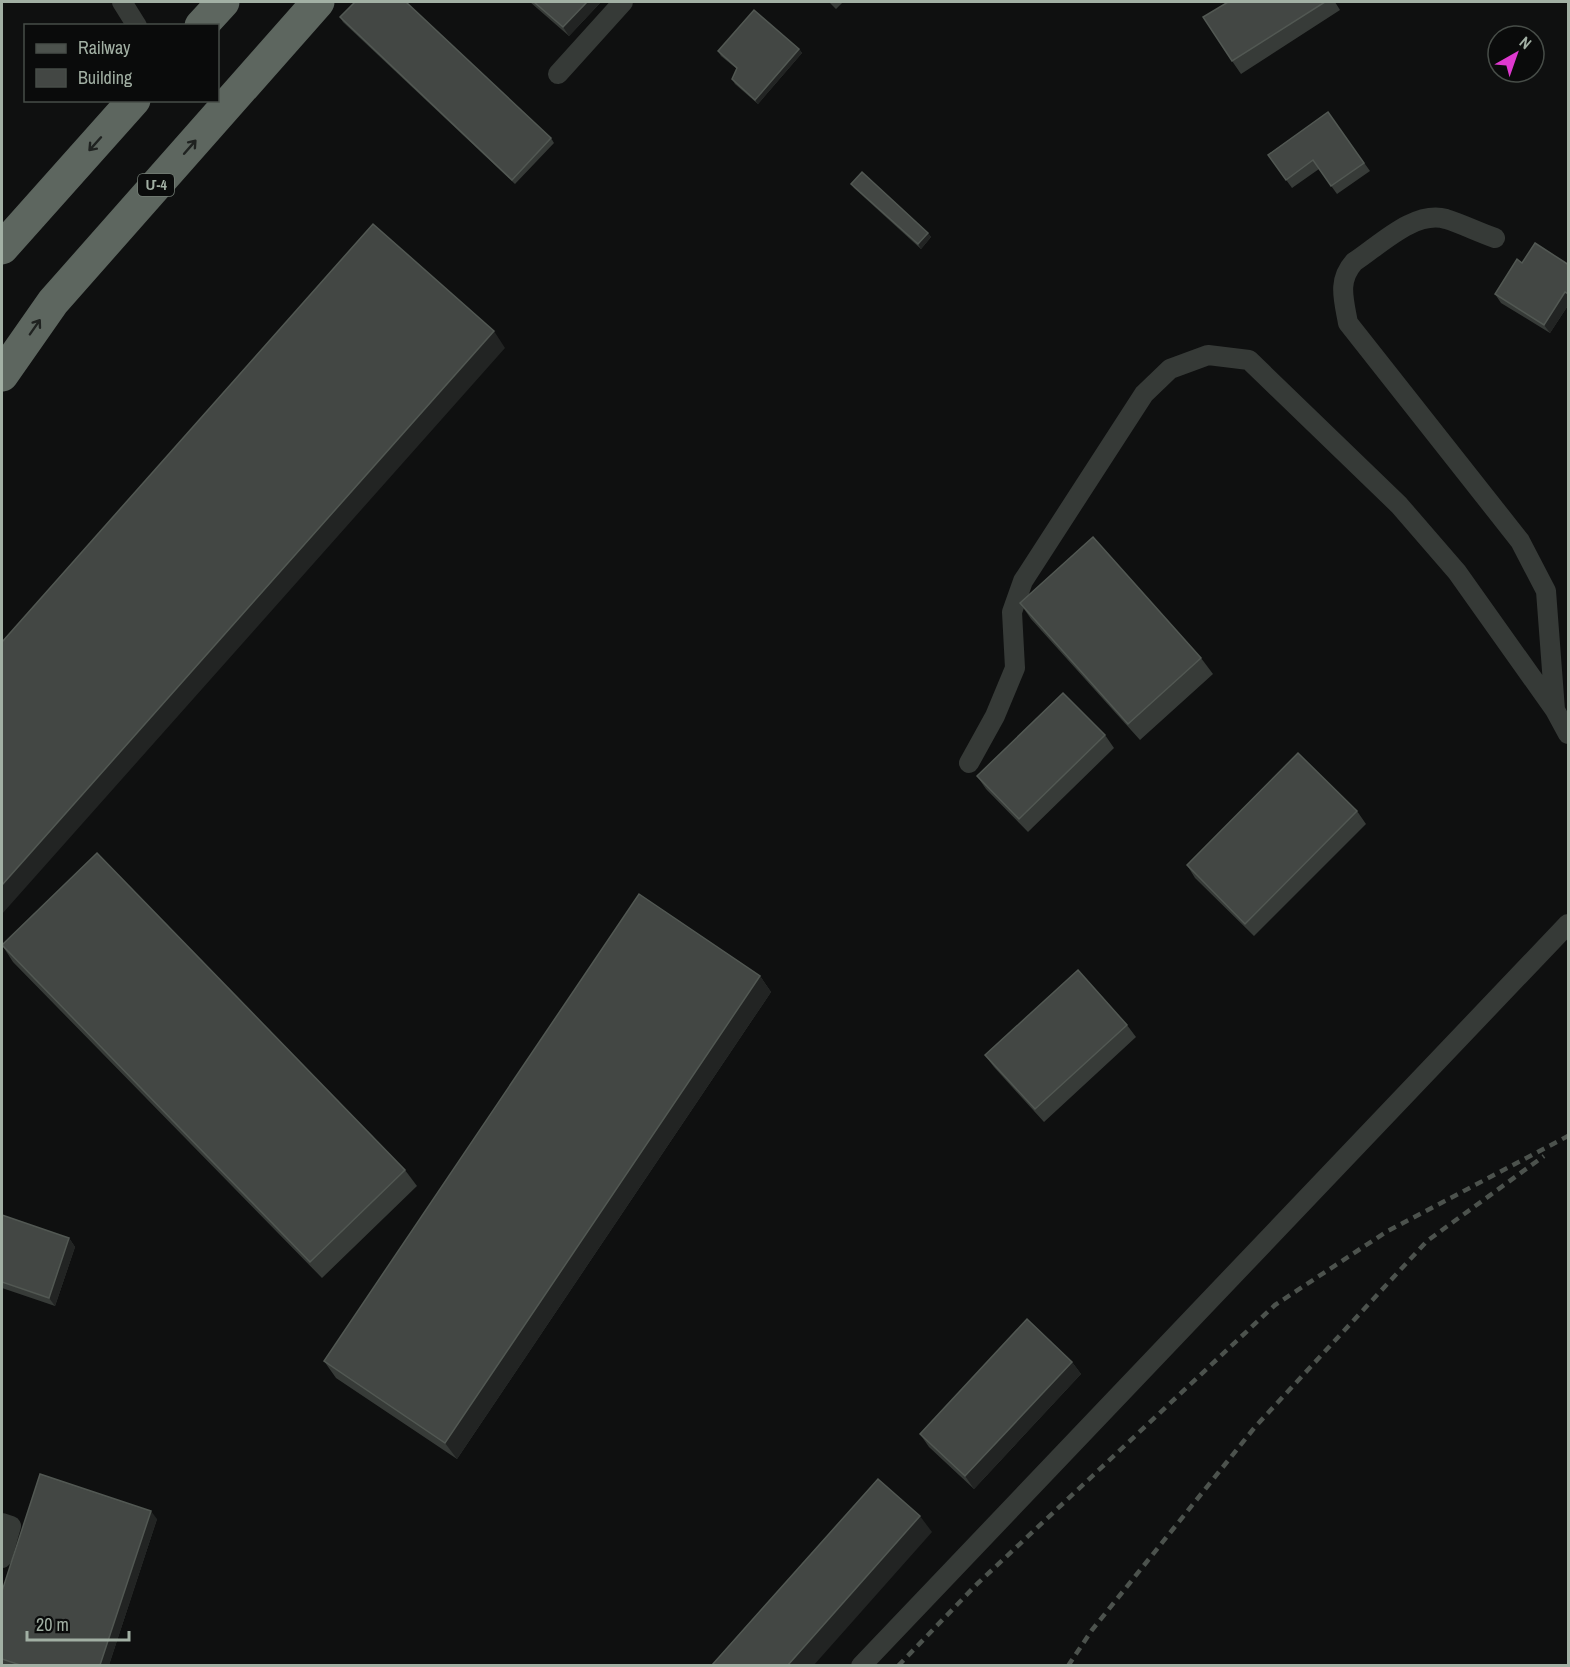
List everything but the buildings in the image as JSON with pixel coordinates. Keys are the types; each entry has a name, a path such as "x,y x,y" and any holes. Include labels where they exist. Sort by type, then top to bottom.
{"highway":[{"path":"203,24 223,2"},
{"name":"Մ-4","path":"2,375 53,302 318,2"},
{"path":"2,248 132,102"}],"lane":[{"path":"122,2 136,24"},
{"path":"558,74 623,2"},
{"path":"1494,238 1444,218 1429,217 1417,220 1354,262 1346,271 1341,287 1348,323 1520,540 1546,591 1555,710"},
{"path":"969,763 995,716 1015,668 1012,612 1023,581 1144,394 1170,369 1208,355 1250,360 1399,505 1457,572 1555,710 1569,734"},
{"path":"861,1665 1569,924"},
{"path":"2,1523 11,1526 2,1558"}],"railway":[{"path":"898,1666 977,1584 1275,1305 1386,1232 1568,1136"},
{"path":"1068,1666 1092,1630 1255,1427 1427,1241 1544,1156"}]}
